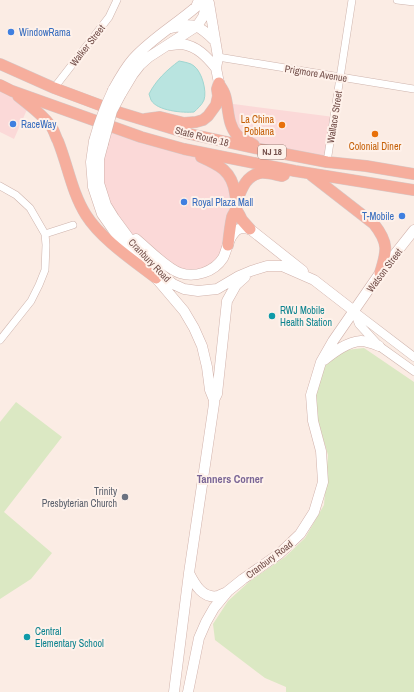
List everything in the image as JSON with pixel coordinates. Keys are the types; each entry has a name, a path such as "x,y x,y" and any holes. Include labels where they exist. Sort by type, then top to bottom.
{"highway":[{"name":"State Route 18","path":"0,64 54,88 140,119 190,134 327,162 366,166 414,174"},
{"path":"140,119 160,117 184,123 203,120 216,105 219,83"},
{"path":"219,83 225,94 231,126 237,135 252,143 259,149"},
{"name":"State Route 18","path":"0,85 12,91 141,137 184,149 295,171 414,190"},
{"path":"12,91 51,125 62,152 78,201 95,227 118,248 156,278"},
{"path":"184,149 216,164 229,176 234,187 236,206 239,214 250,229"},
{"path":"228,245 232,216 244,184 250,177 261,173 282,176 295,171"},
{"path":"309,173 374,224 382,234 385,244 385,257 380,273"}],"main road":[{"name":"Cranbury Road","path":"117,92 126,68 133,59 158,36 196,7 199,0"},
{"path":"197,26 203,17 208,0"},
{"path":"208,0 218,57 216,68 219,83"},
{"path":"169,28 181,25 197,26 215,41"},
{"name":"Cranbury Road","path":"188,692 199,638 214,608 228,592 243,579 280,554 300,534 314,512 323,482 321,451 313,421 311,395 321,362 333,341 354,311 314,280 282,266 267,266 251,271 217,289 198,291 184,289 173,284 161,274 128,237 106,205 99,183 100,159 98,143 99,124 106,105 140,65 149,57 197,26"},
{"path":"165,46 181,44 192,47 203,54 216,68"},
{"name":"Cranbury Road","path":"98,143 92,162 93,187 102,214 116,234 184,311 202,346 210,390 214,400 189,573 174,692"},
{"path":"114,218 165,264 179,273 193,275 203,273 214,267 222,258 233,233 243,228 250,229 314,280"},
{"name":"Watson Street","path":"354,311 380,273 414,230"},
{"path":"214,400 217,394 228,301 236,285 251,271"},
{"path":"321,362 333,352 361,341 379,346"},
{"path":"189,573 201,592 209,596 217,596 228,592"}],"street":[{"name":"Walker Street","path":"54,88 109,17 117,0"},
{"name":"Wallace Street","path":"327,162 352,0"},
{"path":"397,0 414,2"},
{"name":"Prigmore Avenue","path":"218,57 414,89"},
{"path":"0,186 16,195 30,208 45,234 46,245 45,270 39,285 31,301 0,340"},
{"path":"45,234 73,225"},
{"path":"354,311 359,324 379,346 414,371"},
{"path":"354,311 414,357"}],"shaded area":[{"path":"0,85 29,105 14,139 0,132"},
{"path":"226,103 334,117 327,162 244,140"},
{"path":"108,125 216,164 234,187 228,245 214,267 179,273 130,233 106,205 99,159"}],"green space":[{"path":"364,348 414,382 414,692 286,692 286,687 265,678 215,640 213,624 228,601 250,581 285,557 305,538 324,505 328,455 317,418 316,393 324,364 346,350"},
{"path":"16,402 62,437 4,512 52,553 31,579 0,599 0,422"}],"water":[{"path":"179,61 189,63 194,66 203,82 205,92 204,100 194,112 177,112 159,107 154,104 149,94 162,76"}],"place":[{"name":"WindowRama","path":"11,32"},
{"name":"RaceWay","path":"13,124"},
{"name":"La China Poblana","path":"282,125"},
{"name":"Colonial Diner","path":"375,134"},
{"name":"Royal Plaza Mall","path":"184,202"},
{"name":"T-Mobile","path":"402,216"},
{"name":"RWJ Mobile Health Station","path":"272,316"},
{"name":"Trinity Presbyterian Church","path":"125,497"},
{"name":"Central Elementary School","path":"27,637"}],"district":[{"name":"Tanners Corner","path":"230,479"}]}
